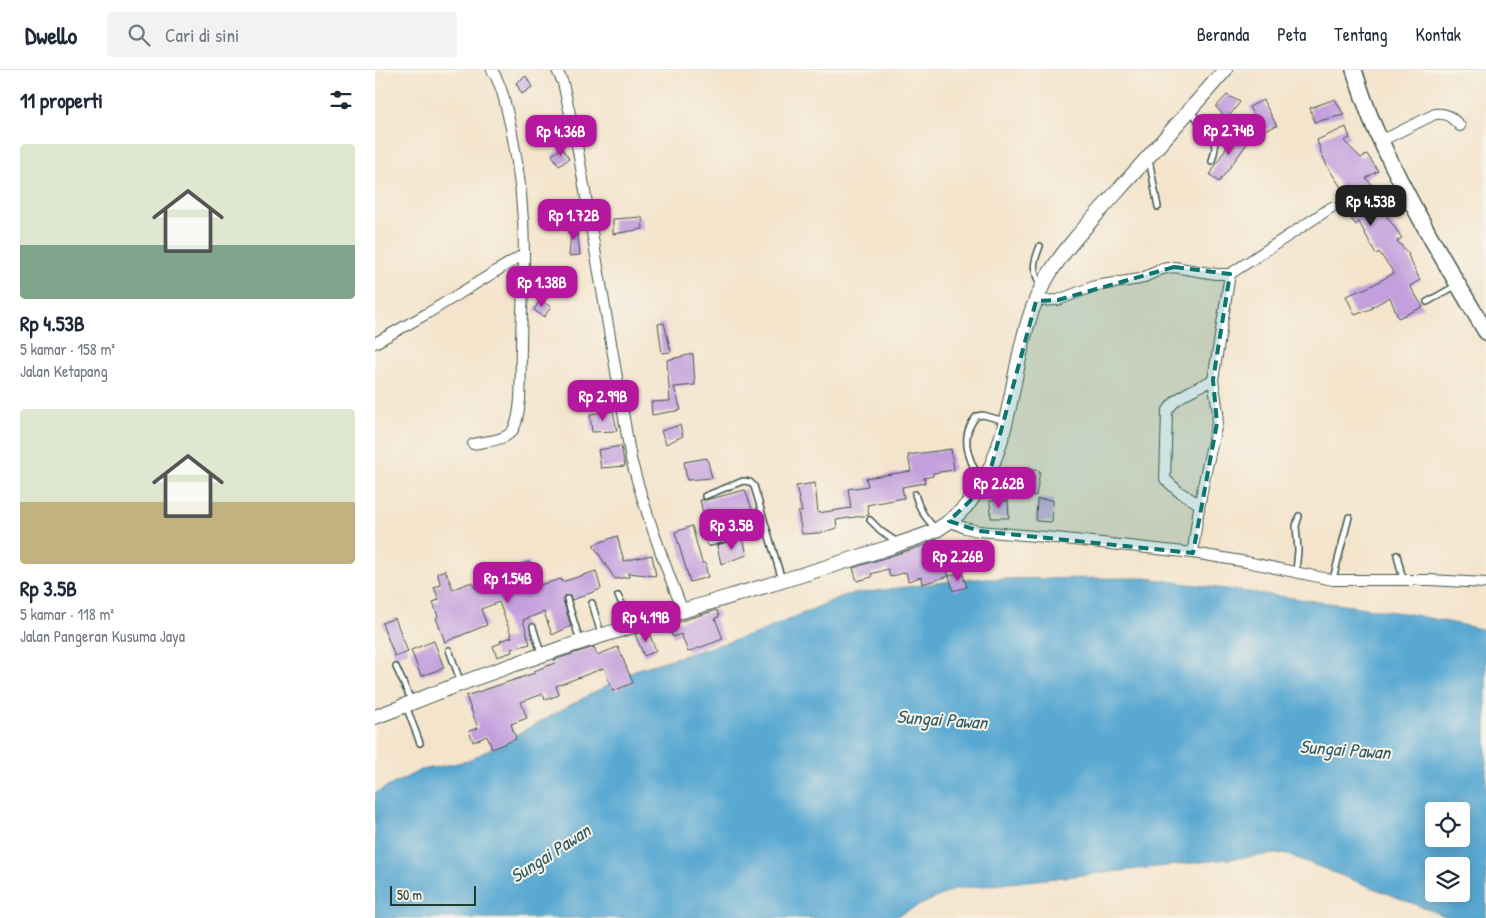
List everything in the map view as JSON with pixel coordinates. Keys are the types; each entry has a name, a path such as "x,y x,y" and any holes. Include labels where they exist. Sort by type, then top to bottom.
{"main road":[{"path":"1354,70 1381,141 1400,180 1486,332"}],"street":[{"path":"473,444 504,438 514,428 517,416 524,254 520,192 514,146 506,107 501,88 492,70"},
{"path":"557,70 565,92 577,146 631,459 646,510 683,611"},
{"path":"375,717 541,656 899,544 937,530 949,521 970,501 983,484 998,448 1023,339 1039,295 1063,254 1225,70"},
{"path":"1381,141 1435,114 1442,113 1448,115 1461,126"},
{"path":"1039,295 1058,300 1095,286 1140,279 1162,269 1175,267 1215,274 1230,274 1332,207"},
{"path":"375,343 524,254"},
{"path":"1193,553 1195,525 1217,423 1218,412 1213,380 1230,274"},
{"path":"1199,504 1178,491 1165,479 1167,412 1180,397 1213,380"},
{"path":"949,521 965,528 979,531 1193,553 1333,580 1486,583"}],"lane":[{"path":"1190,110 1214,141 1215,149 1212,161"},
{"path":"1149,156 1158,207"},
{"path":"1039,295 1033,271 1040,246"},
{"path":"1427,302 1458,284"},
{"path":"983,484 971,464 968,452 967,433 969,424 977,416 983,415 1005,421"},
{"path":"705,496 743,481 750,482 755,486 782,580"},
{"path":"915,494 924,516 937,530"},
{"path":"1296,573 1298,550 1295,526 1299,516"},
{"path":"1333,580 1349,517"},
{"path":"870,520 881,532 899,544"},
{"path":"710,543 766,526"},
{"path":"1397,556 1403,580"},
{"path":"618,596 625,609 642,624"},
{"path":"567,600 581,644"},
{"path":"592,603 602,637"},
{"path":"533,626 541,656"},
{"path":"449,650 461,684"},
{"path":"396,668 404,706 420,742"}],"highlighted area":[{"path":"1174,267 1230,274 1213,380 1217,423 1193,553 979,531 949,521 970,501 991,468 1036,301 1058,300"}],"water":[{"name":"Sungai Pawan","path":"1145,578 1410,614 1486,630 1486,918 1450,918 1284,853 955,889 892,918 375,918 375,793 421,770 468,761 635,670 758,633 845,595 967,579"}],"building":[{"path":"526,76 532,87 522,94 516,83"},
{"path":"1227,95 1240,102 1227,119 1216,107"},
{"path":"1335,99 1344,115 1314,122 1310,108"},
{"path":"1263,100 1277,126 1263,130 1249,107"},
{"path":"1346,127 1350,138 1344,141 1361,158 1367,154 1378,171 1366,178 1384,201 1379,205 1402,238 1397,241 1409,254 1420,280 1410,286 1423,307 1398,318 1390,297 1373,308 1355,315 1346,296 1371,286 1394,273 1379,252 1376,254 1359,222 1356,225 1341,207 1350,201 1327,166 1317,140"},
{"path":"1235,132 1249,141 1219,182 1210,175"},
{"path":"562,148 569,159 559,166 552,155"},
{"path":"642,217 643,229 613,234 613,219"},
{"path":"572,221 576,221 580,255 569,256"},
{"path":"540,300 551,307 544,317 534,310"},
{"path":"664,323 671,352 662,353 658,324"},
{"path":"693,354 695,385 674,387 681,410 652,415 651,402 670,401 667,360"},
{"path":"613,411 617,431 592,432 590,414"},
{"path":"680,425 683,436 666,444 661,431"},
{"path":"621,446 625,466 601,468 598,450"},
{"path":"951,449 954,470 933,473 933,476 924,478 925,483 902,487 904,498 867,505 869,515 836,520 837,528 819,533 802,534 798,512 802,512 796,486 815,483 818,513 851,508 848,489 868,486 866,478 911,471 908,455"},
{"path":"707,458 712,478 687,480 684,462"},
{"path":"1019,468 1040,471 1036,496 1016,493"},
{"path":"745,490 753,512 706,525 700,500"},
{"path":"1037,499 1053,500 1052,522 1036,521"},
{"path":"990,501 1008,501 1009,518 991,518"},
{"path":"692,526 702,563 705,563 708,577 690,582 675,532"},
{"path":"617,536 624,561 652,555 656,576 628,573 629,577 615,579 593,545"},
{"path":"743,538 747,555 721,564 717,545"},
{"path":"938,541 949,576 922,584 921,577 908,581 906,572 890,577 888,569 871,574 872,577 857,581 853,568"},
{"path":"529,562 536,586 561,579 562,582 596,571 601,589 572,600 570,596 564,596 563,600 571,626 552,635 544,612 523,620 530,644 511,649 512,652 497,657 493,646 501,643 500,641 512,637 499,602 481,609 487,625 445,642 436,618 438,617 433,602 439,600 434,587 441,585 437,573 445,570 453,589 472,582 475,588 515,573 513,567"},
{"path":"962,572 967,587 953,591 949,576"},
{"path":"717,610 719,617 715,618 723,639 688,652 681,634 673,637 668,625"},
{"path":"395,618 408,652 395,657 382,623"},
{"path":"648,630 656,651 644,656 635,634"},
{"path":"434,641 444,668 421,676 411,650"},
{"path":"594,647 597,655 618,647 633,683 613,691 604,668 556,686 559,695 545,700 543,694 521,702 527,718 511,724 516,739 492,749 487,736 473,742 469,731 478,728 466,696 535,673 534,671 555,663 554,660"}]}
